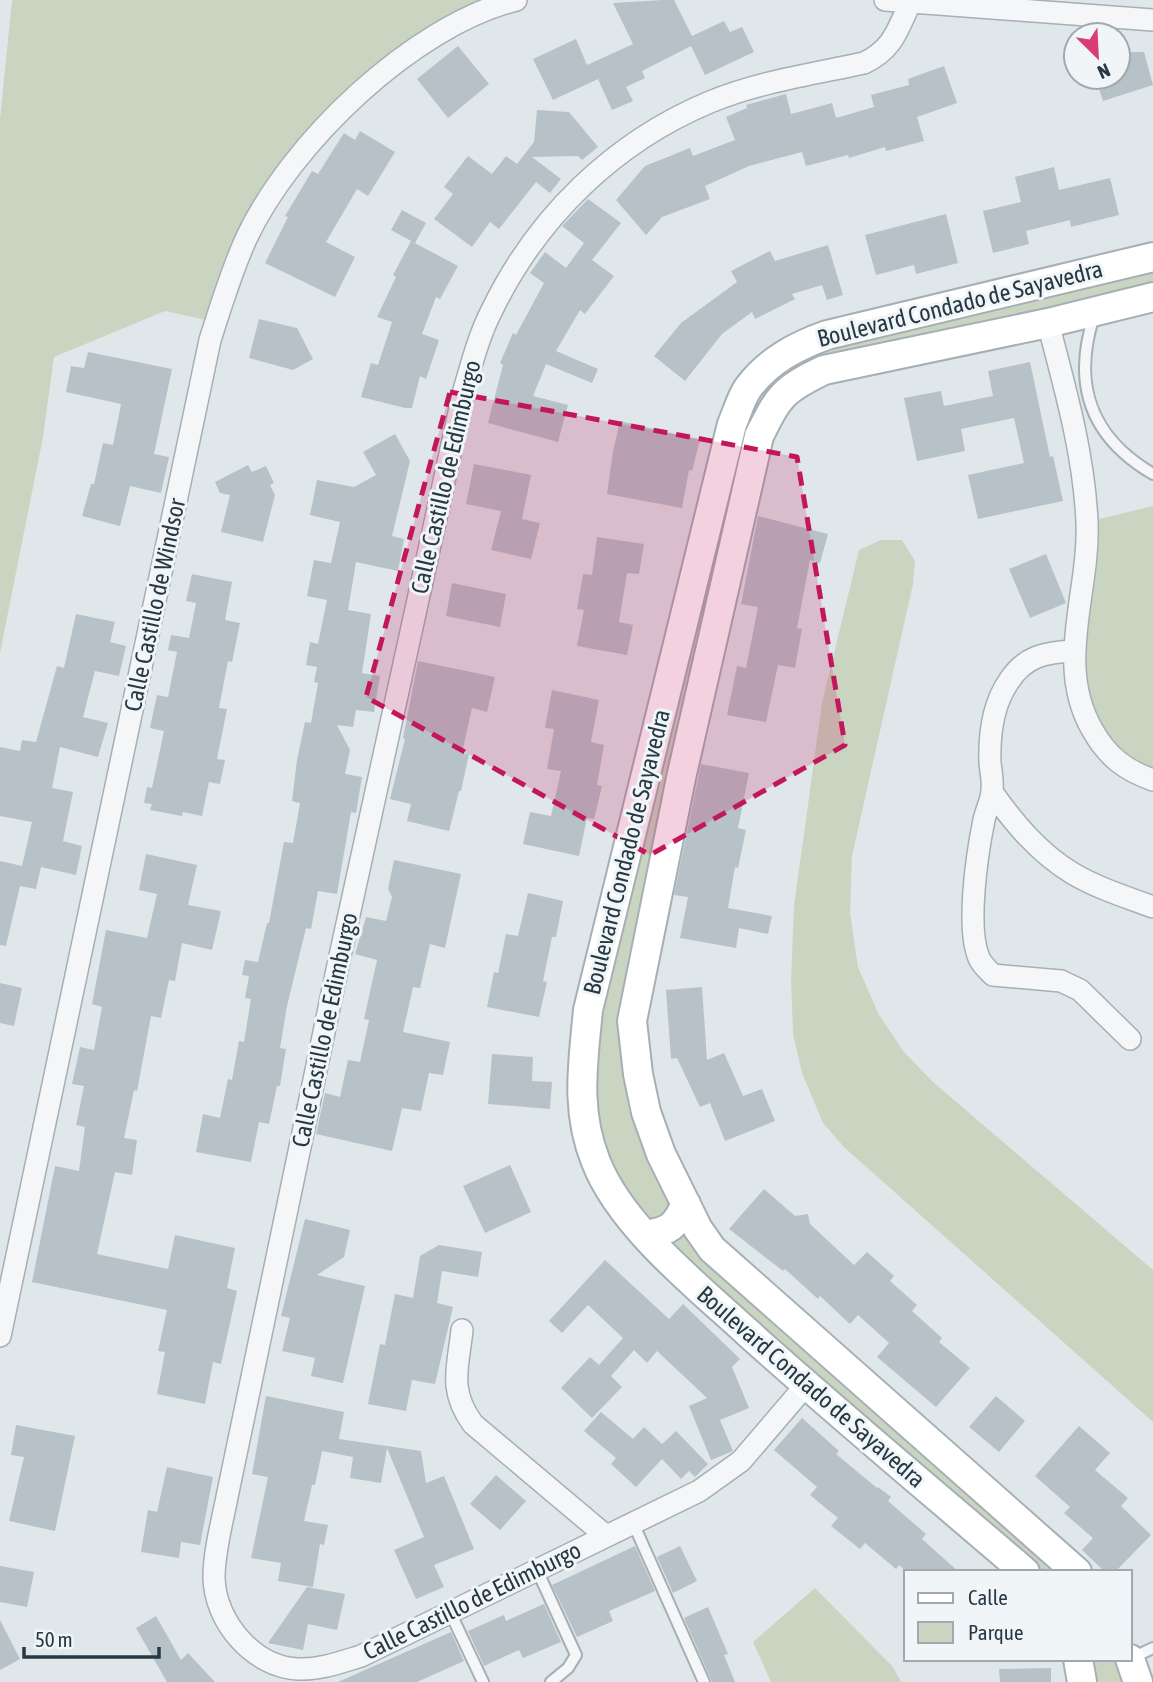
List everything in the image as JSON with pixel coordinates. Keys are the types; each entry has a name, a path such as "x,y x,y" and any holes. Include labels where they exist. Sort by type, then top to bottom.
{"street":[{"name":"Calle Castillo de Windsor","path":"0,1336 208,354 228,284 246,239 271,193 324,126 390,65 463,20 516,0"},
{"path":"885,0 1153,20"},
{"name":"Calle Castillo de Edimburgo","path":"806,1385 741,1461 699,1491 361,1656 322,1668 296,1669 273,1663 249,1648 233,1633 219,1606 214,1578 227,1497 332,993 464,390 491,312 511,273 562,203 619,155 653,132 710,102 739,92 864,63 891,44 910,2"},
{"name":"Boulevard Condado de Sayavedra","path":"1023,1570 806,1385 691,1281 645,1235 615,1198 596,1163 582,1117 582,1078 588,1010 732,424 746,390 768,367 795,347 827,334 1153,257"},
{"name":"Boulevard Condado de Sayavedra","path":"1075,1570 712,1249 698,1229 661,1154 646,1112 638,1074 632,1021 681,778 759,436 777,401 794,384 824,370 1048,323 1153,297"},
{"path":"1048,323 1080,458 1087,522 1086,572 1074,651 1075,682 1083,714 1102,747 1129,771 1153,780"},
{"path":"1074,651 1052,652 1034,657 1020,667 1009,681 993,720 990,761 992,792 980,839 975,888 974,944 980,962 993,975 1061,981 1080,990 1130,1039"},
{"path":"992,792 1026,835 1072,873 1095,885 1153,907"},
{"path":"588,1010 604,1007 618,1009 632,1021"},
{"path":"645,1235 665,1231 678,1221 686,1204"},
{"path":"462,1330 456,1388 460,1407 473,1423 606,1536"},
{"path":"1078,1661 1082,1682"},
{"path":"1131,1661 1138,1682"}],"lane":[{"path":"1095,311 1086,342 1084,376 1092,408 1108,437 1131,461 1153,474"},
{"path":"634,1524 704,1682"},
{"path":"537,1570 576,1655 568,1668 551,1682"},
{"path":"450,1612 483,1682"},
{"path":"1132,1658 1153,1648"}],"highlighted area":[{"path":"450,392 797,457 845,745 650,855 366,697"}],"green space":[{"path":"12,0 509,0 390,65 271,193 216,322 165,311 54,357 43,437 0,653 0,119"},
{"path":"1153,257 1153,297 850,363 777,402 681,778 638,1074 698,1229 1075,1570 1023,1570 615,1198 582,1078 732,424 795,347"},
{"path":"1153,506 1153,780 1129,771 1083,714 1087,522"},
{"path":"881,540 902,540 915,561 913,584 852,856 850,913 858,967 879,1015 904,1052 933,1082 1153,1270 1153,1422 845,1148 823,1123 802,1073 793,1034 791,980 794,906 822,703 859,550"},
{"path":"815,1588 893,1667 901,1682 771,1682 753,1642"},
{"path":"1078,1661 1131,1661 1138,1682 1082,1682"}],"building":[{"path":"674,0 692,36 724,21 730,32 742,27 754,52 705,75 691,46 642,71 645,78 626,87 633,101 612,110 598,79 553,100 533,59 576,39 587,65 633,44 613,3"},
{"path":"458,46 489,84 448,118 417,79"},
{"path":"1132,52 1144,52 1153,85 1103,101 1100,91 1132,91"},
{"path":"944,66 957,103 917,117 924,141 886,151 885,147 849,158 848,155 806,166 802,152 749,166 705,186 710,199 662,217 646,235 616,200 645,166 690,148 693,156 735,140 726,117 747,108 746,105 786,94 791,114 832,103 836,118 874,107 871,95 909,85 908,79"},
{"path":"537,110 569,112 598,147 582,160 578,156 532,157 561,179 550,193 536,182 499,229 490,222 472,247 434,219 453,194 444,187 468,156 492,174 506,156 517,164 534,142"},
{"path":"360,131 395,152 368,196 357,189 326,242 355,257 335,297 265,263 288,217 285,216 312,171 318,174 344,133 355,140"},
{"path":"1054,167 1059,190 1110,178 1119,215 1071,227 1070,220 1026,231 1029,244 993,253 983,211 1021,202 1015,177"},
{"path":"588,199 621,223 592,260 614,276 585,314 580,310 556,351 598,369 592,383 546,364 533,396 568,405 558,442 488,423 503,365 500,363 513,333 516,335 544,283 530,273 545,252 566,268 584,243 562,226"},
{"path":"402,210 426,223 415,243 391,230"},
{"path":"946,214 958,263 916,274 914,265 876,275 865,235"},
{"path":"411,241 458,266 440,299 436,297 422,334 439,340 426,379 420,376 412,408 405,408 361,397 371,363 378,365 392,322 377,317 396,277 393,275"},
{"path":"828,245 843,295 827,300 822,285 792,294 795,299 755,319 752,312 722,334 685,381 654,356 681,323 737,282 731,271 770,251 775,261"},
{"path":"259,319 297,328 313,359 293,370 249,358"},
{"path":"88,352 172,369 154,454 169,457 161,493 130,486 120,526 82,516 91,484 94,484 103,443 113,445 121,404 66,392 71,366 84,368"},
{"path":"1030,362 1050,457 1053,456 1063,501 978,519 968,475 1024,463 1014,418 961,429 965,451 917,461 904,398 941,391 944,406 993,396 988,371"},
{"path":"620,421 700,440 692,471 689,470 682,508 607,494"},
{"path":"395,434 410,461 392,536 404,539 398,571 356,562 348,610 371,614 362,673 380,676 374,712 356,710 353,727 337,725 350,750 345,774 362,777 356,813 351,812 337,894 318,891 311,929 306,928 280,1048 286,1049 280,1086 277,1086 269,1124 259,1122 251,1162 196,1152 203,1114 220,1118 228,1079 232,1080 239,1041 244,1042 251,999 245,998 249,976 242,975 245,960 258,962 269,923 284,842 293,843 300,803 292,801 297,760 305,722 311,723 318,683 314,682 317,667 306,665 310,642 318,644 327,600 307,596 314,560 331,563 340,522 310,515 317,480 354,487 376,475 363,452"},
{"path":"474,464 531,475 522,519 540,523 531,559 491,550 501,511 466,504"},
{"path":"248,465 252,472 266,466 274,483 270,485 275,495 263,542 221,532 230,495 220,493 215,482"},
{"path":"758,516 828,534 820,563 810,560 797,628 802,629 795,668 778,665 766,722 727,715 737,666 746,668 758,607 741,604"},
{"path":"597,537 644,544 639,574 627,573 619,622 633,625 627,655 577,646 584,610 577,609 583,574 592,575"},
{"path":"1046,554 1066,603 1030,618 1009,569"},
{"path":"192,574 232,582 225,620 240,623 232,662 228,661 219,708 227,709 217,759 225,760 220,784 209,782 202,816 183,812 182,816 150,810 152,804 144,803 147,787 152,788 164,731 150,728 157,695 168,697 177,652 168,650 171,635 189,638 196,603 186,601"},
{"path":"452,583 506,594 500,627 446,616"},
{"path":"76,614 115,622 110,642 126,646 119,676 95,671 83,717 108,723 98,757 60,747 52,788 73,792 63,841 82,846 76,875 41,867 36,889 20,886 6,946 0,945 0,861 22,866 32,822 0,816 0,747 20,751 22,740 36,742 57,666 64,668"},
{"path":"418,661 495,677 487,712 472,708 462,753 469,754 449,831 407,821 411,804 390,799 405,739 403,738"},
{"path":"552,690 599,700 591,742 604,745 597,785 602,786 594,819 587,818 579,856 523,844 530,812 551,816 561,771 547,769 554,729 545,728"},
{"path":"701,764 749,773 738,828 746,830 738,868 735,867 728,908 772,916 768,934 739,928 736,948 680,938 688,897 674,895"},
{"path":"146,854 197,865 188,905 221,911 212,950 182,943 175,981 169,980 161,1018 151,1016 137,1091 134,1090 124,1138 137,1140 132,1175 115,1172 97,1254 168,1269 175,1235 235,1248 227,1288 237,1291 221,1364 213,1362 205,1404 157,1394 165,1352 158,1351 167,1310 32,1282 55,1166 79,1171 85,1127 76,1125 84,1086 72,1084 80,1047 94,1050 102,1007 92,1004 106,930 147,938 157,894 139,890"},
{"path":"394,860 461,874 445,948 430,944 420,988 413,987 403,1032 450,1042 443,1075 429,1073 421,1111 402,1108 392,1151 316,1134 325,1093 340,1097 348,1060 360,1062 369,1020 364,1019 377,960 355,954 366,917 386,921 392,897 388,889"},
{"path":"528,893 563,901 556,937 552,937 543,981 547,982 539,1017 487,1007 506,934 518,936"},
{"path":"0,983 22,988 14,1026 0,1023"},
{"path":"702,987 707,1060 724,1053 743,1096 762,1089 775,1121 725,1141 710,1103 700,1107 677,1058 671,1059 666,990"},
{"path":"492,1054 533,1057 532,1081 552,1082 550,1109 488,1104"},
{"path":"510,1165 531,1212 485,1233 463,1186"},
{"path":"764,1189 795,1216 808,1214 810,1224 854,1265 867,1252 894,1276 890,1281 917,1305 912,1311 942,1338 939,1342 970,1368 936,1407 877,1357 889,1343 858,1315 850,1324 820,1296 818,1299 785,1269 783,1271 729,1229"},
{"path":"305,1219 350,1230 344,1257 317,1275 365,1286 343,1383 311,1376 315,1358 282,1351 290,1318 281,1316"},
{"path":"439,1245 482,1252 478,1277 442,1271 437,1303 453,1307 435,1384 412,1380 406,1411 368,1404 380,1344 385,1345 395,1294 413,1298 420,1256"},
{"path":"605,1260 669,1319 683,1304 740,1359 732,1367 749,1408 720,1420 733,1451 711,1460 689,1406 707,1398 657,1351 647,1363 634,1350 611,1376 622,1387 592,1418 561,1388 590,1357 599,1365 623,1338 588,1305 562,1333 549,1321"},
{"path":"266,1396 344,1412 339,1439 421,1451 426,1483 444,1476 474,1549 434,1565 444,1587 416,1599 394,1550 424,1537 387,1448 381,1483 350,1478 353,1457 322,1451 304,1521 328,1525 324,1545 320,1544 313,1587 278,1581 281,1563 251,1558 268,1477 252,1474"},
{"path":"996,1396 1025,1421 999,1452 969,1427"},
{"path":"601,1412 633,1439 644,1427 662,1444 676,1431 708,1464 695,1477 689,1471 681,1479 662,1459 636,1487 611,1464 616,1458 584,1431"},
{"path":"802,1418 839,1451 836,1454 891,1497 888,1501 926,1534 922,1539 957,1570 905,1570 899,1565 896,1569 865,1543 860,1549 831,1526 838,1518 810,1495 817,1487 774,1450"},
{"path":"16,1425 75,1436 55,1531 9,1521 24,1457 11,1455"},
{"path":"1079,1426 1110,1453 1095,1470 1128,1498 1121,1506 1151,1535 1117,1570 1103,1570 1082,1550 1093,1538 1064,1513 1070,1507 1035,1476"},
{"path":"167,1467 213,1477 200,1545 181,1542 179,1558 141,1552 148,1510 157,1512"},
{"path":"496,1475 526,1501 500,1530 470,1504"},
{"path":"635,1546 655,1591 609,1611 613,1621 577,1637 552,1585"},
{"path":"680,1546 697,1581 673,1593 657,1557"},
{"path":"0,1566 34,1572 27,1607 0,1602"},
{"path":"307,1587 345,1594 337,1630 308,1624 303,1650 268,1643"},
{"path":"544,1604 561,1642 523,1658 519,1650 484,1666 468,1631 504,1615 506,1621"},
{"path":"708,1607 728,1654 724,1655 735,1682 712,1682 684,1618"},
{"path":"156,1616 181,1660 188,1653 215,1682 167,1682 136,1628"},
{"path":"0,1620 20,1659 0,1670"},
{"path":"451,1632 464,1661 417,1682 338,1682"},
{"path":"1051,1668 1051,1682 1000,1682 999,1669"}]}
